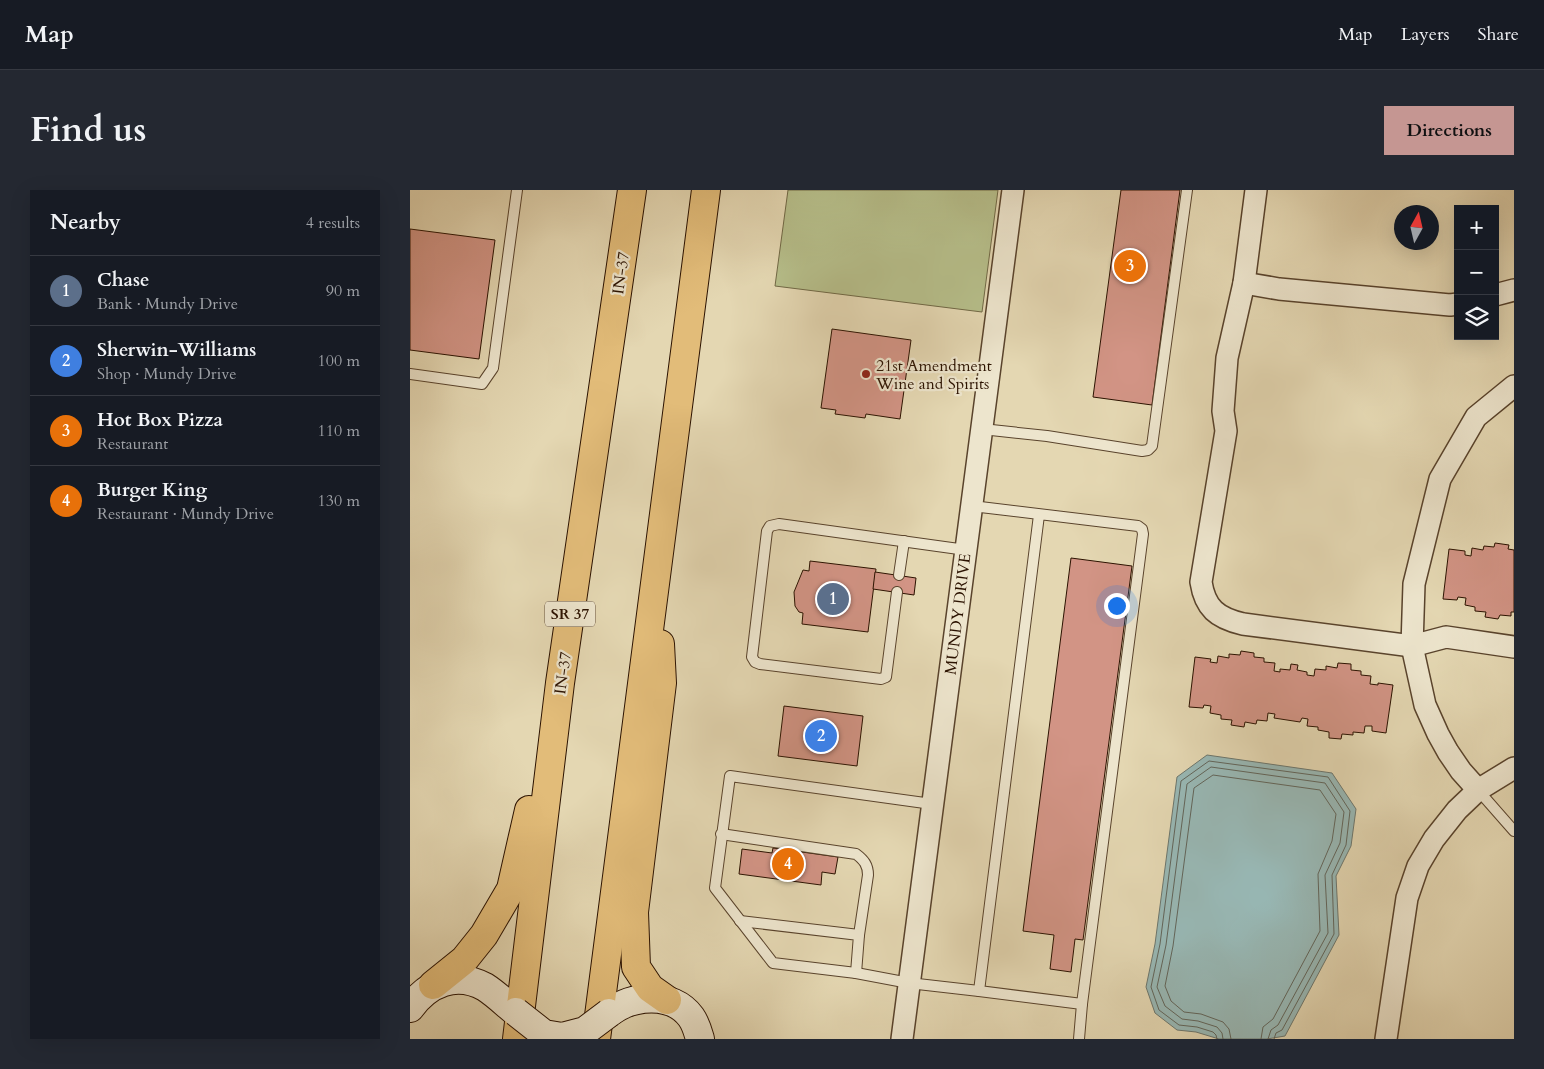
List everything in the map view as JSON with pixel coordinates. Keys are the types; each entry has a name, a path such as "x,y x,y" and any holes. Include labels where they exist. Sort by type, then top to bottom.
{"highway":[{"name":"IN-37","path":"517,1039 560,683 632,190"},
{"path":"596,1039 706,190"},
{"path":"658,559 662,683 634,912 636,967 650,988 667,1000"},
{"path":"418,998 464,960 484,935 511,889 560,683"}],"street":[{"name":"MUNDY DRIVE","path":"902,1039 1013,190"},
{"path":"1256,190 1244,283 1227,358 1223,411 1226,431 1201,582 1203,595 1209,606 1217,614 1229,621 1412,646 1446,638 1514,647"},
{"path":"1244,283 1278,289 1454,305"},
{"path":"1499,294 1514,290"},
{"path":"1478,790 1462,771 1438,734 1425,705 1412,646 1414,584 1440,479 1476,417 1514,386"},
{"path":"1386,1038 1407,898 1418,866 1434,839 1457,810 1478,790 1514,768"},
{"path":"418,998 452,980 476,983 486,988 544,1034 562,1037 585,1031 621,1004 640,999 667,1000 676,1004 691,1017 702,1036"}],"lane":[{"path":"410,374 482,384 493,368 517,190"},
{"path":"982,428 1142,451 1148,450 1152,446 1187,190"},
{"path":"972,506 1142,528 1143,534 1079,1039"},
{"path":"979,991 1039,515"},
{"path":"897,592 886,677 881,679 760,664 755,662 752,657 770,526 779,524 966,550"},
{"path":"899,575 904,541"},
{"path":"932,804 730,776 715,888 773,963 856,973 909,983 1082,1004"},
{"path":"1478,790 1514,831"},
{"path":"721,834 856,854 862,858 868,866 868,876 859,934 856,973"},
{"path":"740,921 859,934"}],"green space":[{"path":"788,190 998,190 982,312 775,286"}],"water":[{"path":"1207,755 1332,773 1356,809 1351,846 1336,876 1339,935 1285,1036 1267,1039 1219,1039 1196,1032 1177,1030 1155,1013 1146,987 1155,944 1177,777"}],"building":[{"path":"1121,190 1180,190 1152,405 1093,397"},
{"path":"410,229 495,240 479,359 410,350"},
{"name":"21st Amendment Wine and Spirits","path":"832,329 911,340 900,419 866,414 865,418 835,414 836,410 821,408"},
{"path":"1495,543 1509,545 1508,549 1514,550 1514,612 1511,612 1511,616 1500,615 1498,619 1485,617 1486,612 1475,611 1475,607 1465,605 1466,598 1458,597 1457,600 1443,599 1449,549 1465,551 1465,555 1471,556 1472,548 1483,550 1484,546 1494,547"},
{"path":"1071,558 1132,566 1083,940 1075,939 1071,972 1050,969 1054,935 1023,931"},
{"path":"810,561 876,569 868,632 802,624 803,613 799,612 795,606 794,592 803,570 809,571"},
{"path":"875,572 916,578 914,595 873,589"},
{"path":"1241,651 1254,653 1254,657 1264,658 1264,662 1275,663 1274,671 1280,672 1280,669 1290,670 1291,664 1298,665 1297,670 1314,676 1315,669 1326,670 1326,666 1337,668 1338,663 1351,664 1351,670 1361,671 1361,675 1371,676 1370,684 1393,685 1386,733 1372,731 1372,726 1365,726 1364,733 1342,734 1341,739 1329,738 1329,732 1318,730 1318,727 1307,726 1308,719 1302,718 1300,722 1274,718 1275,714 1268,713 1267,721 1257,720 1256,724 1245,722 1244,727 1231,725 1232,720 1221,719 1221,715 1210,713 1211,706 1204,705 1203,708 1189,707 1195,657 1211,659 1210,662 1217,663 1218,656 1229,658 1229,654 1240,655"},
{"path":"784,706 863,716 857,766 778,756"},
{"path":"773,848 838,857 835,874 822,872 821,885 739,874 742,849 772,853"}],"place":[{"name":"Hot Box Pizza","path":"1130,266"},
{"name":"21st Amendment Wine and Spirits","path":"866,374"},
{"name":"Chase","path":"833,599"},
{"name":"Sherwin-Williams","path":"821,736"},
{"name":"Burger King","path":"788,864"}]}
